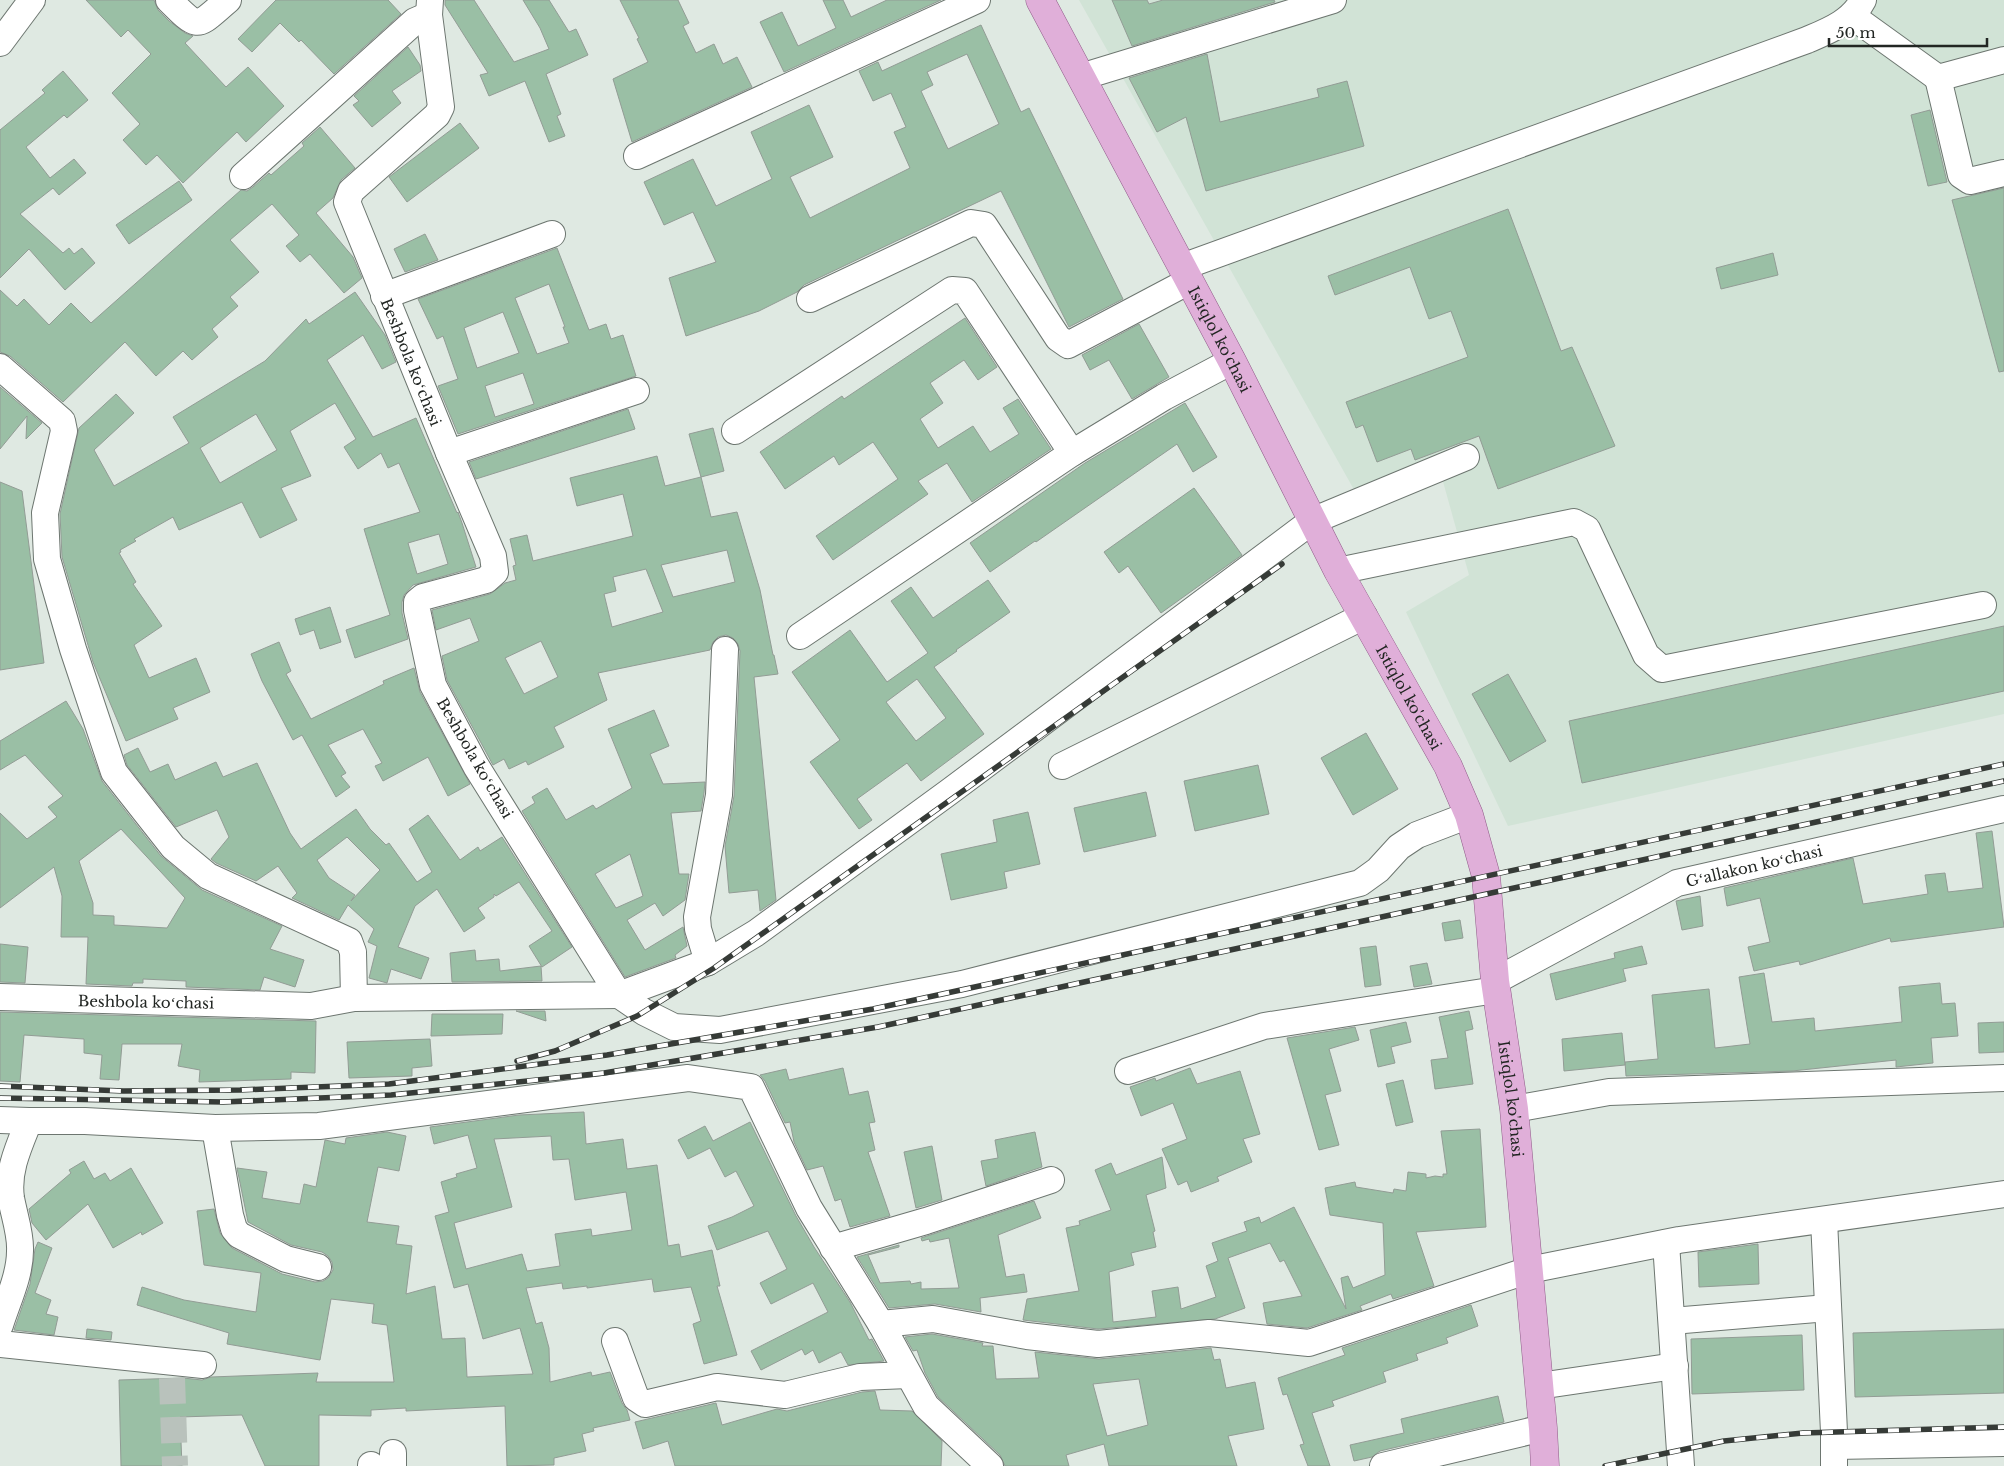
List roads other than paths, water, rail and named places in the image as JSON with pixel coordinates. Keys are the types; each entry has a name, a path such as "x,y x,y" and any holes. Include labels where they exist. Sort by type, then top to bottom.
{"main road":[{"name":"Istiqlol ko'chasi","path":"1040,0 1232,361 1338,571 1448,766 1468,815 1486,876 1495,985 1514,1109 1545,1466"}],"street":[{"path":"0,43 32,0"},
{"path":"169,0 189,20 195,22 204,20 228,0"},
{"path":"637,156 977,0"},
{"path":"1081,77 1333,0"},
{"path":"244,176 430,7"},
{"name":"Beshbola koʻchasi","path":"430,7 441,107 437,115 351,191 347,202 448,453 493,556 495,572 486,580 423,597 417,602 417,610 434,685 476,766 618,995"},
{"path":"810,299 971,223 984,225 1058,338 1068,345 1185,274 1807,40 1835,28 1857,8 1938,78 1961,175 1970,181 2004,173"},
{"path":"1938,78 2004,60"},
{"path":"384,296 552,234"},
{"path":"735,432 952,290 965,290 1072,453"},
{"path":"800,636 1072,453 1164,397 1232,361"},
{"path":"0,367 62,421 64,431 45,513 47,560 72,649 114,772 173,847 208,876 349,941 352,952 354,998"},
{"path":"448,453 636,390"},
{"path":"618,995 708,962 756,933 1312,521 1466,457"},
{"path":"1338,571 1574,522 1588,529 1646,654 1662,669 1983,605"},
{"path":"1062,766 1364,616"},
{"path":"708,962 698,929 697,917 718,795 725,650"},
{"name":"Gʻallakon koʻchasi","path":"1128,1071 1264,1026 1495,985 1677,883 2004,809"},
{"path":"618,995 644,1012 674,1027 720,1030 962,984 1360,883 1378,870 1399,847 1417,835 1468,815"},
{"name":"Beshbola koʻchasi","path":"0,997 311,1006 354,998 618,995"},
{"path":"0,1120 85,1121 215,1128 319,1126 688,1078 751,1087 809,1208 881,1324 926,1406 990,1466"},
{"path":"1514,1109 1608,1092 2004,1078"},
{"path":"0,1325 21,1250 10,1196 11,1174 17,1150 29,1121"},
{"path":"215,1128 230,1215 234,1229 239,1236 286,1259 318,1267"},
{"path":"834,1248 926,1221 1051,1180"},
{"path":"881,1324 933,1320 1027,1336 1098,1344 1209,1333 1309,1343 1529,1270 1666,1242 2004,1194"},
{"path":"1824,1220 1834,1456 2004,1443"},
{"path":"1666,1242 1681,1466"},
{"path":"1672,1321 1828,1308"},
{"path":"615,1341 636,1398 645,1404 717,1387 785,1395 860,1377 908,1375"},
{"path":"0,1344 171,1370 203,1365"},
{"path":"1539,1386 1675,1366"},
{"path":"1383,1466 1543,1428"}],"tunnel":[{"path":"172,1378 175,1466"}],"railway":[{"path":"517,1061 555,1051 637,1016 714,968 1282,564"},
{"path":"0,1086 123,1091 240,1090 389,1084 607,1055 873,1009 2004,764"},
{"path":"0,1098 223,1102 391,1095 604,1073 878,1027 2004,781"},
{"path":"1605,1466 1724,1441 1803,1433 2004,1427"}]}
